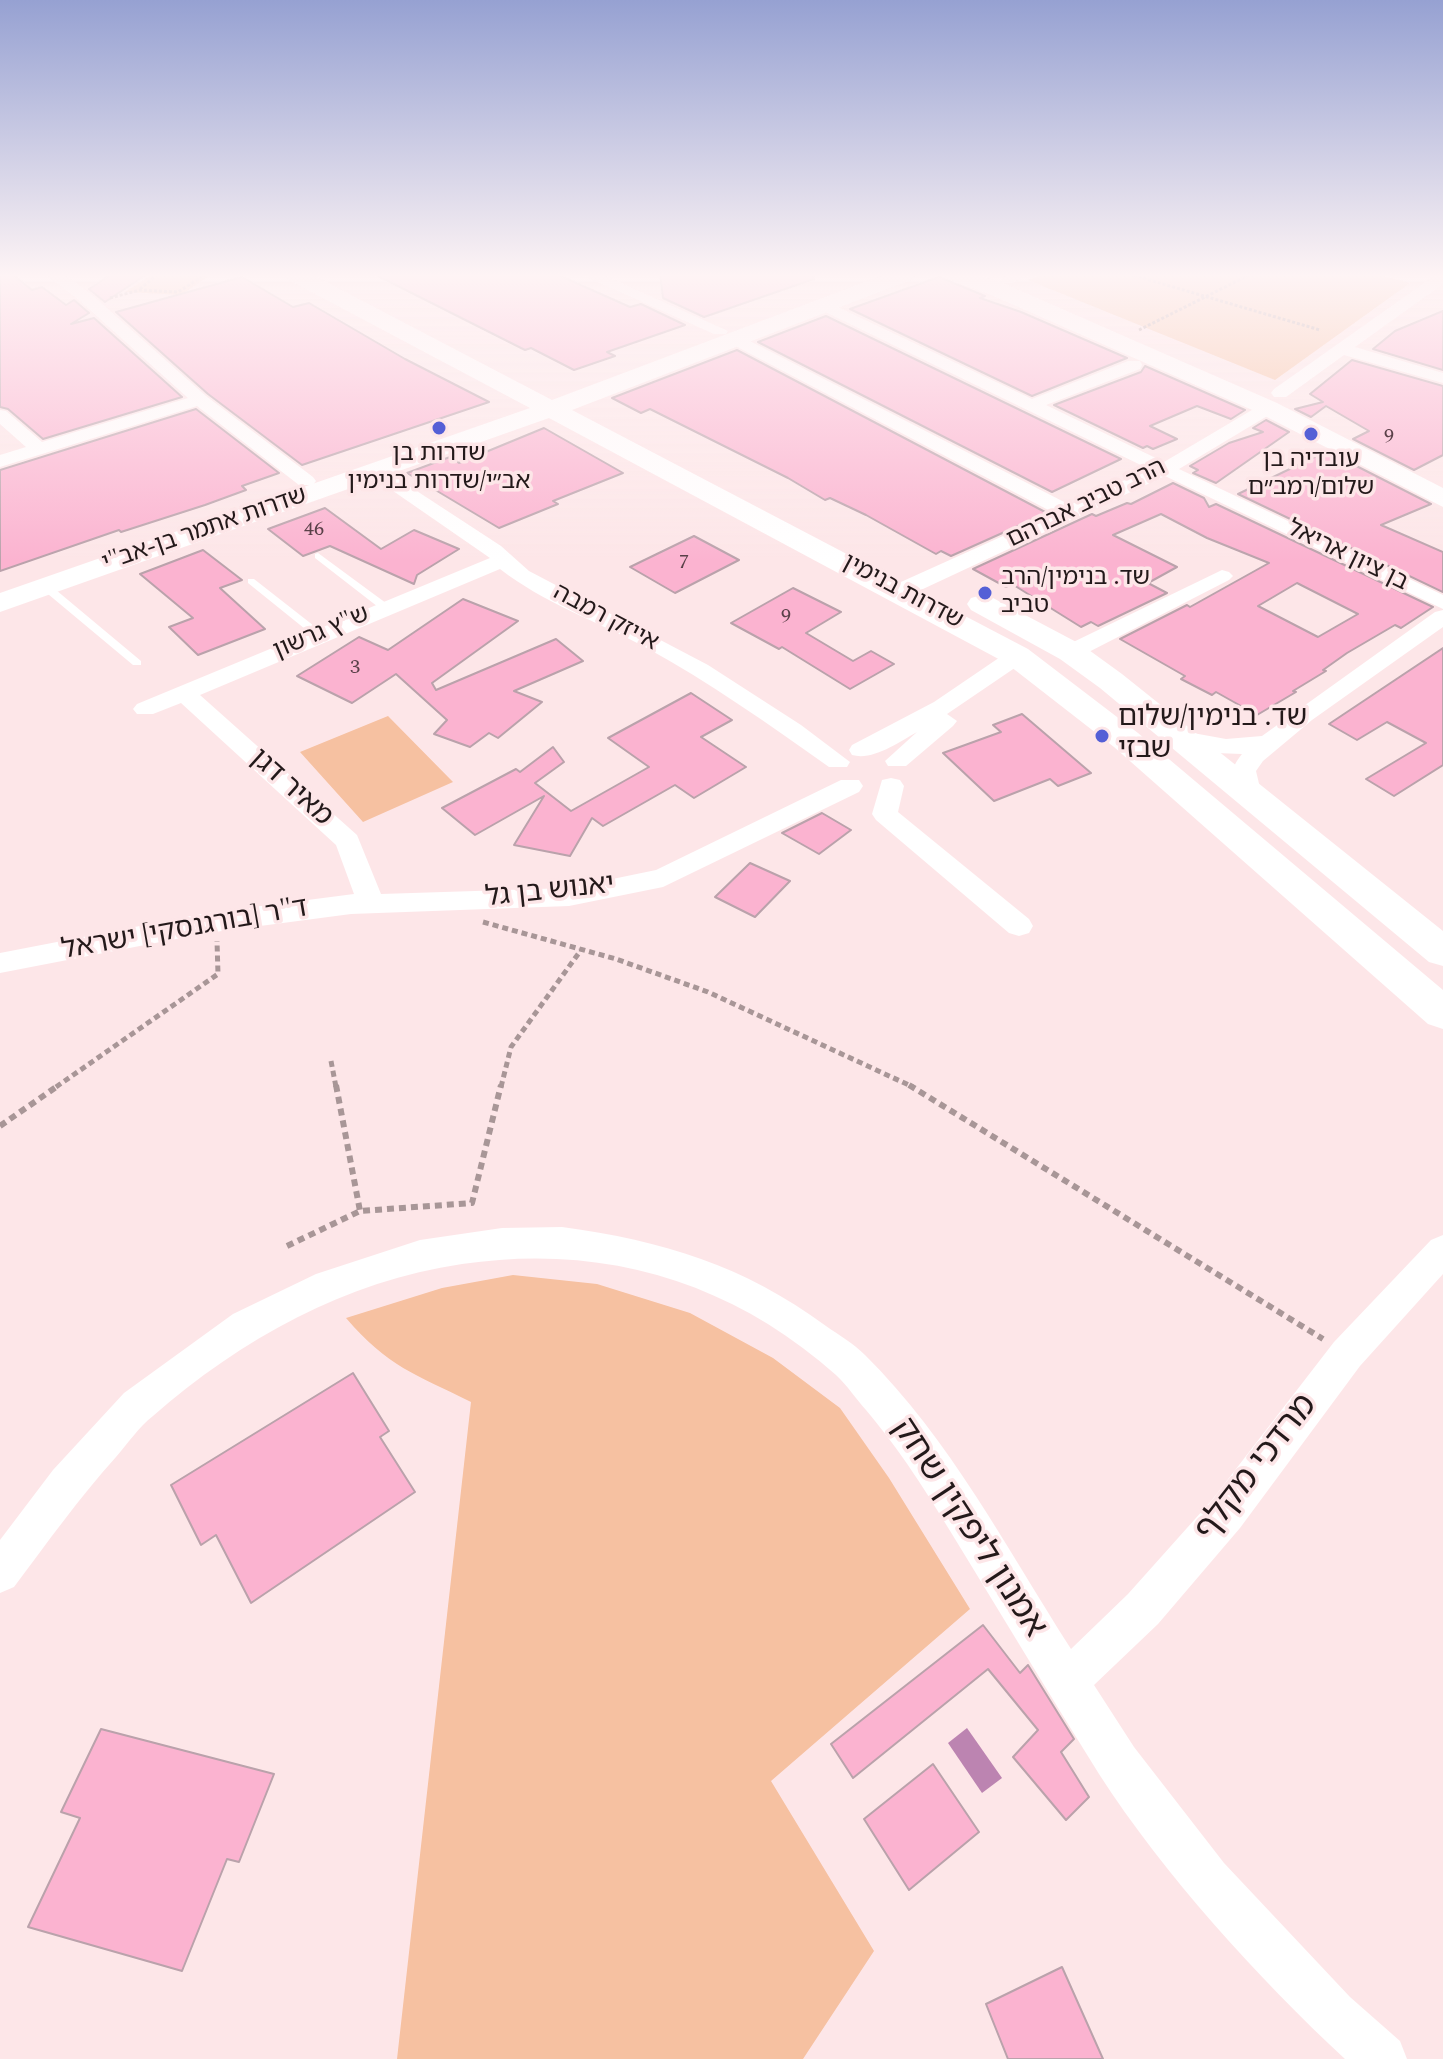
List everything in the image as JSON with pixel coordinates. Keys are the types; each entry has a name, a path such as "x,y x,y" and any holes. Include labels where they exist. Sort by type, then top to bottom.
{"main road":[{"name":"שדרות בנימין","path":"495,370 912,577 1071,652 1182,738 1443,952"},
{"name":"שדרות בנימין","path":"505,370 557,400 659,439"},
{"name":"שדרות אתמר בן-אב\"י","path":"0,603 377,471 635,370"},
{"path":"1199,370 1274,400 1443,499"},
{"path":"1209,370 1443,477"},
{"path":"0,590 306,481 557,400"},
{"name":"שדרות בנימין","path":"699,459 864,542"},
{"name":"שדרות בנימין","path":"912,577 1126,740 1443,1013"}],"street":[{"path":"166,370 200,400 306,481"},
{"path":"794,370 1071,514"},
{"name":"בן ציון אריאל","path":"958,370 1443,603"},
{"path":"1031,405 1121,370"},
{"name":"הרב טביב אברהם","path":"912,577 1071,514 1163,470 1274,400 1314,370"},
{"path":"1415,370 1443,378"},
{"path":"0,461 200,400"},
{"path":"0,415 39,449"},
{"name":"אייזק רמבה","path":"377,471 494,550 501,561 548,590 653,643 785,724 844,774"},
{"name":"ש\"ץ גרשון","path":"145,709 501,561"},
{"path":"1071,652 1222,576"},
{"path":"1248,792 1243,779 1244,770 1271,741 1443,617"},
{"path":"1030,666 1007,684 938,726 894,774 871,791 844,774 844,756 888,738 994,674 1030,666"},
{"name":"מאיר דגן","path":"184,693 348,841 371,904"},
{"path":"1182,738 1230,747 1254,747 1271,741"},
{"path":"861,750 882,752 894,774 885,814 1019,926"},
{"name":"יאנוש בן גל","path":"371,904 569,897 663,878 844,774"},
{"name":"ד\"ר [בורגנסקי] ישראל","path":"0,963 207,923 371,904"},
{"name":"אמנון ליפקין שחק","path":"0,1573 67,1483 137,1405 246,1325 328,1285 420,1255 502,1243 562,1242 629,1251 716,1278 777,1310 851,1365 920,1446 1118,1763 1207,1880 1333,2014 1382,2059"},
{"name":"מרדכי מקלף","path":"1067,1682 1143,1609 1226,1514 1347,1354 1443,1250"}],"lane":[{"path":"318,556 386,608"},
{"path":"251,581 319,635"},
{"path":"46,587 137,663"}],"path":[{"path":"434,902 495,927 616,959 708,992 915,1088 1347,1354"},
{"path":"0,1126 218,974 217,940 207,923"},
{"path":"287,1246 360,1211 472,1203 511,1047 581,950"},
{"path":"331,1061 360,1211"}],"shaded area":[{"path":"1251,370 1289,370 1275,380"},
{"path":"388,716 453,782 363,822 300,752"},
{"path":"513,1275 597,1284 690,1313 773,1358 840,1408 889,1478 970,1609 771,1781 874,1951 803,2059 397,2059 471,1402 389,1359 346,1318 442,1288"},
{"path":"967,1728 1002,1778 982,1793 948,1743"}],"building":[{"path":"0,370 152,370 182,397 43,439 8,409 0,407"},
{"path":"181,370 427,370 489,402 302,465"},
{"path":"685,370 775,370 1047,513 951,556 941,551 936,554 866,515 830,498 825,500 788,478 650,409 641,413 612,398"},
{"path":"813,370 938,370 1121,459 1052,492"},
{"path":"978,370 1097,370 1032,396"},
{"path":"1154,370 1245,410 1231,419 1197,406 1150,426 1177,439 1153,449 1143,448 1054,405 1141,372"},
{"path":"1340,370 1387,370 1443,386 1443,455 1414,470 1353,439 1369,431 1326,406 1311,417 1295,409 1323,402 1310,394"},
{"path":"196,409 279,473 242,486 246,490 205,505 121,532 119,530 0,571 0,470"},
{"path":"1266,420 1289,432 1216,483 1193,473 1198,470 1190,466 1229,443 1263,432 1253,428"},
{"path":"544,428 623,473 553,501 558,504 499,528 407,473 450,457 459,463"},
{"path":"1327,451 1431,504 1381,525 1443,552 1443,592 1238,494"},
{"path":"1173,483 1204,498 1209,507 1216,504 1433,607 1401,628 1395,625 1347,653 1323,670 1326,671 1293,691 1296,692 1257,715 1216,692 1212,695 1181,679 1185,676 1120,639 1187,605 1190,607 1269,563 1207,538 1161,514 1113,535 1177,567 1148,583 1167,593 1098,626 1091,622 1081,627 1012,584 1006,587 973,569 1092,514 1096,516 1131,504","holes":["1297,583 1358,614 1318,637 1258,606"]},
{"path":"325,508 381,549 414,530 459,549 417,575 414,584 330,546 303,556 268,529"},
{"path":"694,536 739,560 675,593 630,567"},
{"path":"203,550 242,580 220,588 265,629 198,655 169,627 193,618 140,574"},
{"path":"793,588 841,612 806,633 853,661 871,651 894,664 850,689 782,647 779,649 731,623"},
{"path":"463,599 518,621 432,683 436,690 556,639 583,661 514,691 542,702 498,738 489,733 470,747 434,734 447,720 396,674 352,703 297,676 359,637 388,650"},
{"path":"1443,648 1443,765 1394,796 1366,779 1426,743 1387,722 1357,740 1329,724"},
{"path":"691,693 732,720 701,737 746,767 694,798 675,785 603,826 592,818 570,856 514,845 544,796 475,835 442,808 516,769 520,772 553,747 564,762 535,783 571,811 649,767 608,738"},
{"path":"1022,714 1091,773 1058,786 1050,779 994,801 943,753 1001,732 993,725"},
{"path":"822,813 851,830 819,854 782,833"},
{"path":"750,863 790,881 755,917 715,897"},
{"path":"353,1373 389,1431 380,1437 415,1492 251,1603 216,1535 201,1545 171,1485"},
{"path":"983,1625 1020,1673 1028,1665 1074,1739 1061,1752 1089,1797 1066,1820 1013,1757 1038,1730 988,1669 853,1778 831,1744"},
{"path":"101,1729 274,1774 239,1862 227,1859 182,1971 28,1927 80,1818 61,1812"},
{"path":"933,1764 979,1832 909,1890 864,1819"},
{"path":"1062,1967 1103,2059 1008,2059 986,2004"}],"place":[{"name":"שדרות בן אב״י/שדרות בנימין","path":"439,428"},
{"name":"עובדיה בן שלום/רמב״ם","path":"1311,434"},
{"name":"שד. בנימין/הרב טביב","path":"985,593"},
{"name":"שד. בנימין/שלום שבזי","path":"1102,736"}]}
